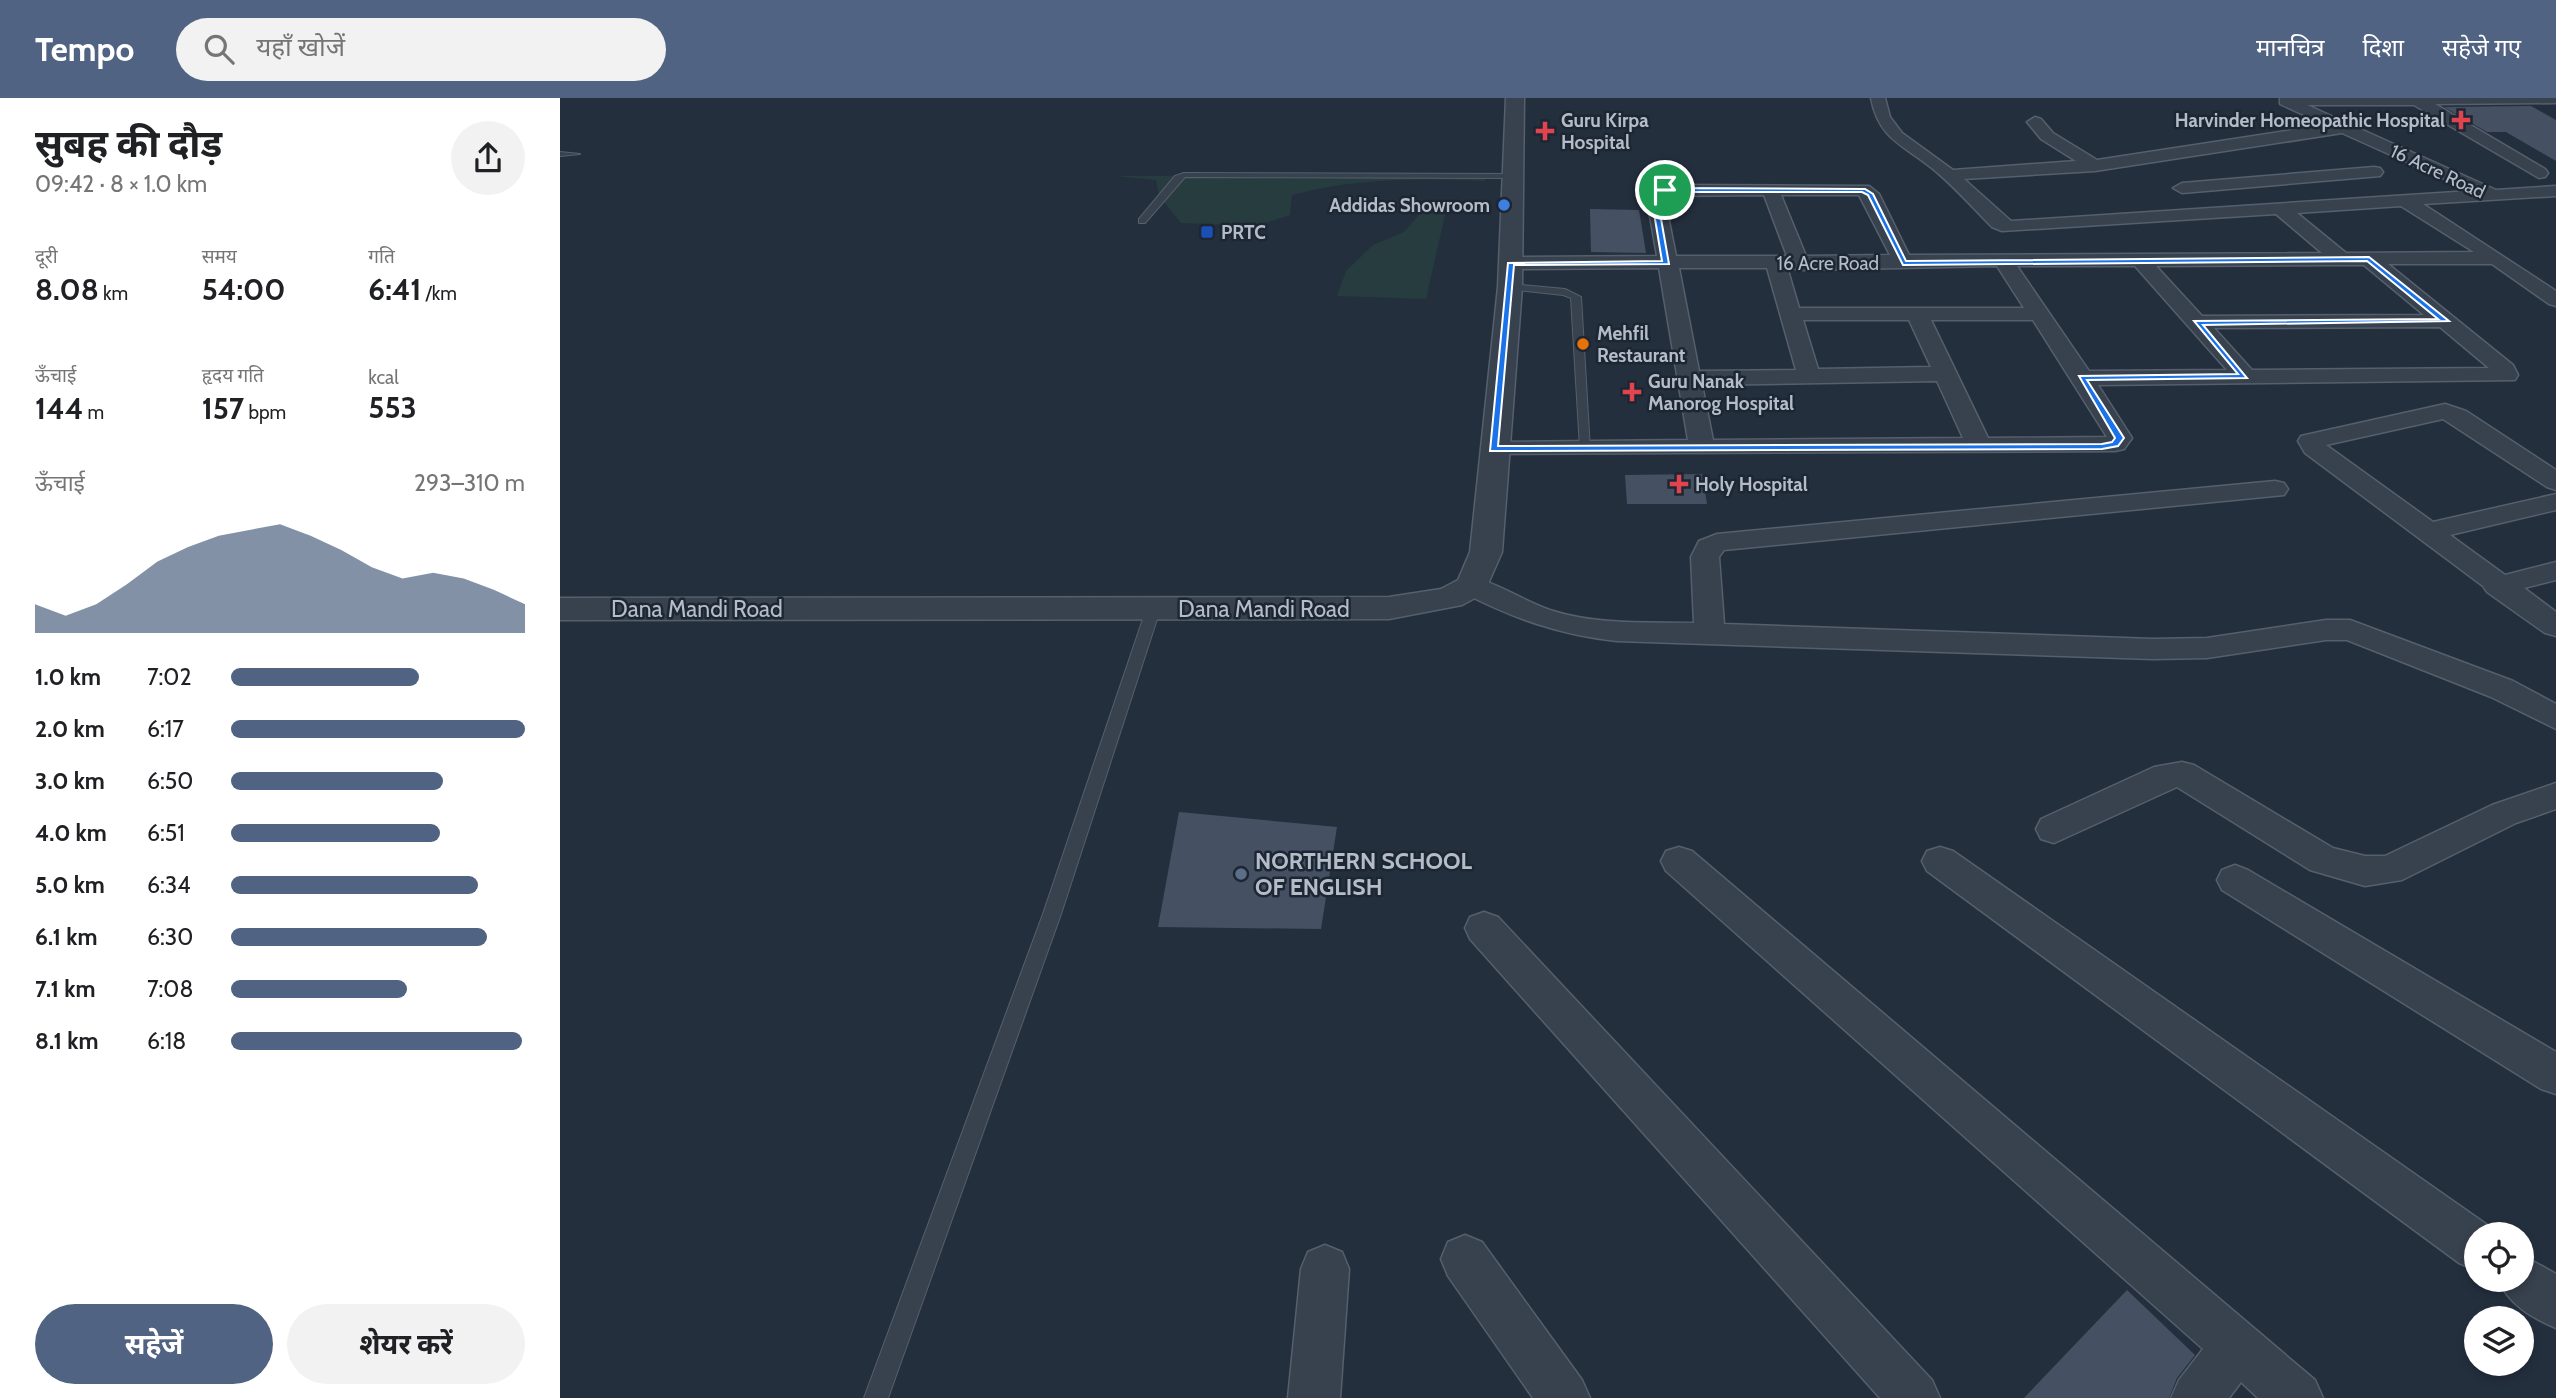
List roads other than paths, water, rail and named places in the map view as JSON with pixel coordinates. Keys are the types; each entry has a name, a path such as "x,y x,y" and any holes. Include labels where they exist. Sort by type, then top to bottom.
{"street":[{"path":"1516,98 1511,275 1493,449 1486,552 1472,586 1532,616 1554,623 1617,631 2153,649 2207,648 2326,630 2350,630 2502,689 2556,718"},
{"path":"1878,98 1887,126 1949,176 1999,223 2009,227 2280,208 2390,183"},
{"path":"2525,99 2556,116"},
{"name":"16 Acre Road","path":"2283,100 2556,99"},
{"name":"16 Acre Road","path":"2283,100 2494,195"},
{"path":"2419,101 2539,173"},
{"path":"2035,122 2047,136 2095,166"},
{"path":"1949,176 2095,166 2344,127"},
{"path":"2295,134 2390,183"},
{"path":"2209,148 2269,181"},
{"path":"2182,188 2269,181 2390,183"},
{"name":"16 Acre Road","path":"2390,183 2428,198 2494,195"},
{"name":"16 Acre Road","path":"2390,183 2496,258"},
{"path":"1770,189 1800,264"},
{"path":"1702,447 1655,193 1770,189 1868,192 1903,263"},
{"path":"2494,195 2556,191"},
{"path":"2280,208 2341,259"},
{"path":"2496,258 2556,300"},
{"name":"16 Acre Road","path":"1511,275 1666,263 2496,258"},
{"path":"2082,378 2507,375 2505,370 2369,259"},
{"path":"2141,261 2245,376"},
{"path":"1493,449 2115,444 2120,438 2116,429 2005,263"},
{"path":"1776,264 1809,376"},
{"path":"1790,314 2039,314"},
{"path":"1917,314 1980,447"},
{"path":"2197,322 2445,321"},
{"path":"1689,378 1946,374"},
{"path":"2553,478 2458,416 2445,411 2311,441 2314,448 2497,586 2556,626"},
{"path":"1710,635 1705,557 1709,547 1717,542 2275,489"},
{"path":"2426,532 2556,502"},
{"path":"2497,586 2556,571"},
{"name":"Dana Mandi Road","path":"560,609 1389,608 1450,598 1472,586"},
{"path":"2054,830 2166,776 2182,774 2323,860 2365,871 2389,870 2504,814 2556,796"},
{"path":"1679,861 2297,1398"},
{"path":"1940,861 2464,1237"},
{"path":"2235,880 2556,1075"},
{"path":"1484,928 1914,1398"},
{"path":"1465,1259 1564,1398"},
{"path":"1314,1398 1325,1269"},
{"path":"2534,1288 2556,1304"},
{"path":"2197,1398 2237,1346"}],"lane":[{"path":"560,154 576,154"},
{"path":"1142,221 1178,178 1184,175 1513,176"},
{"path":"1511,275 1576,298 1586,448"},
{"path":"876,1398 1052,914 1153,610"}],"place":[{"name":"Harvinder Homeopathic Hospital","path":"2461,120"},
{"name":"Guru Kirpa Hospital","path":"1545,131"},
{"name":"Addidas Showroom","path":"1504,205"},
{"name":"PRTC","path":"1207,232"},
{"name":"Mehfil Restaurant","path":"1583,344"},
{"name":"Guru Nanak Manorog Hospital","path":"1632,392"},
{"name":"Holy Hospital","path":"1679,484"},
{"name":"NORTHERN SCHOOL OF ENGLISH","path":"1241,874"}]}
